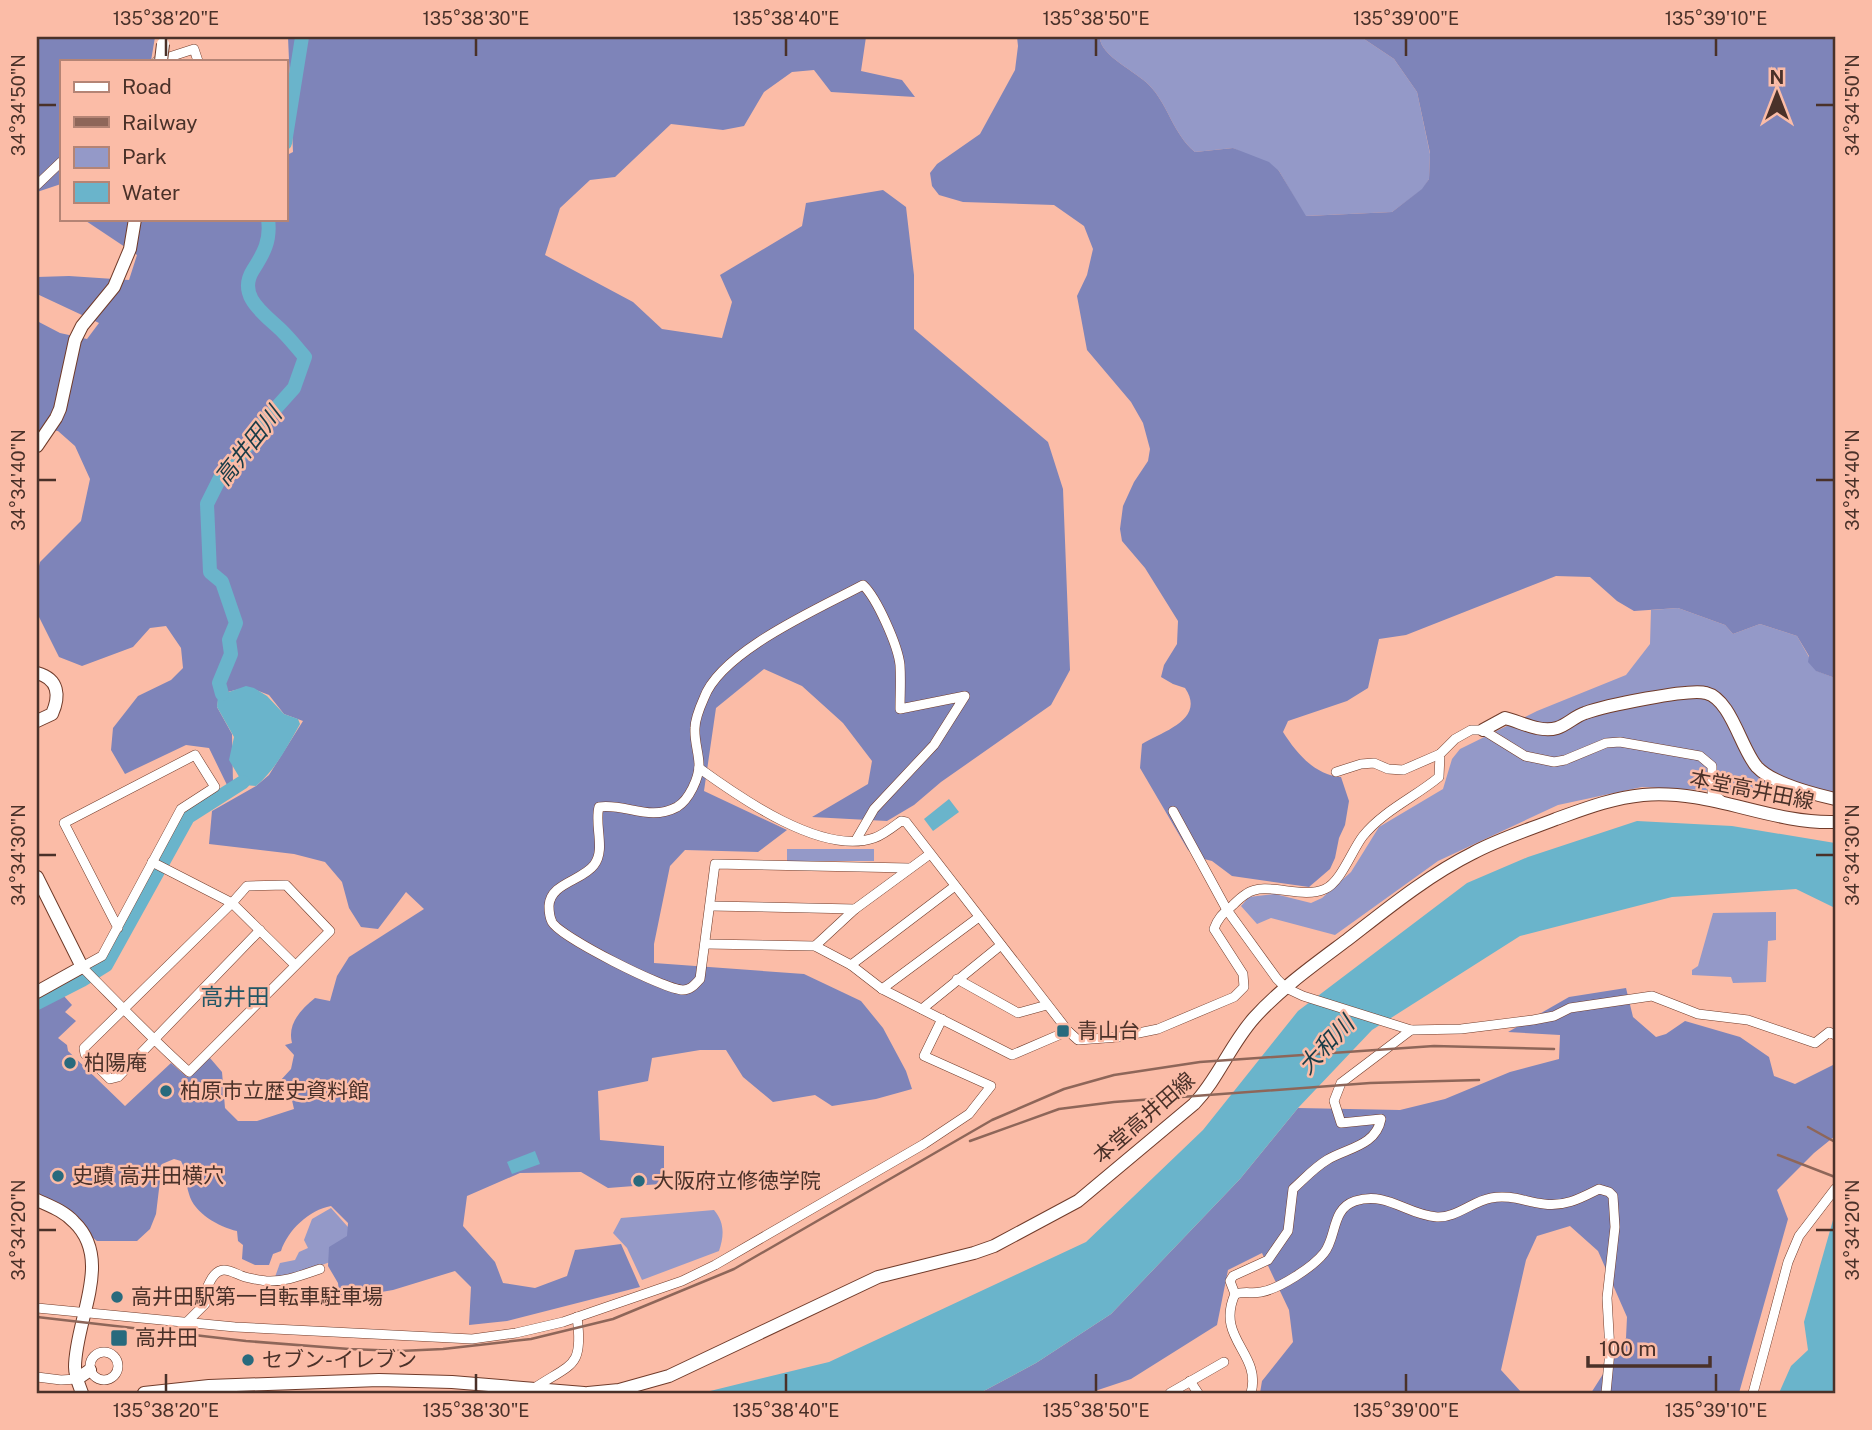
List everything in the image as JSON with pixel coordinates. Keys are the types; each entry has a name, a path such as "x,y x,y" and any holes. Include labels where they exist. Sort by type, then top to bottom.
{"main road":[{"path":"159,60 164,40"},
{"path":"37,446 60,409 70,360 79,333 114,286 125,261 135,220"},
{"path":"37,673 45,675 53,682 58,692 57,704 52,714 37,721"},
{"path":"1483,730 1505,718 1535,727 1556,728 1585,713 1677,694 1702,692 1711,694 1719,701 1756,766 1766,775 1812,794 1835,799"},
{"name":"本堂高井田線","path":"144,1393 209,1386 379,1380 452,1382 586,1393 619,1390 668,1376 878,1277 994,1246 1078,1201 1209,1089 1235,1042 1255,1017 1286,988 1419,885 1473,853 1599,803 1643,795 1692,796 1774,815 1835,822"},
{"path":"37,992 88,973 38,883"},
{"path":"37,1199 73,1220 84,1233 92,1251 93,1272 83,1313 75,1369 82,1393"},
{"path":"77,1379 90,1370"}],"street":[{"path":"162,60 194,49 198,60"},
{"path":"37,185 60,163"},
{"path":"856,840 874,809 934,745 965,696 900,709 900,663 883,619 863,585 790,622 752,647 711,682 695,727 699,768 688,796 677,807 647,814 606,806 598,807 597,861 580,877 551,896 549,908 552,922 561,931 605,957 672,988 686,991 700,979 715,864 909,868"},
{"path":"1336,772 1374,763 1388,769 1403,770 1440,754 1455,739 1471,730 1483,730 1525,756 1553,762 1565,760 1606,743 1620,741 1700,756 1712,766 1712,792 1722,801"},
{"path":"699,768 794,828 831,839 873,838 901,821 906,822 1047,1005 1078,1040 1119,1037 1158,1029 1234,996 1244,987 1243,974 1214,929 1218,917 1248,892 1272,889 1305,893 1327,889 1360,839 1375,822 1420,793 1439,777 1440,754"},
{"path":"118,928 64,823 195,755 215,787 181,809 158,864 102,956 88,973 124,1008 155,1040 189,1072 330,930 286,885 247,886 232,903 124,1008 84,1048 85,1054 110,1079 118,1077 155,1040 260,930"},
{"path":"1173,811 1227,910 1277,979 1286,988 1303,996 1408,1028 1461,1029 1533,1020 1554,1016 1570,1008 1652,996 1698,1014 1748,1020 1815,1043 1829,1032 1835,1035"},
{"path":"815,946 855,909 930,854"},
{"path":"158,864 232,903 295,965"},
{"path":"851,965 955,886"},
{"path":"709,906 855,909"},
{"path":"882,989 979,917"},
{"path":"705,944 815,946 851,965 882,989 1012,1055 1068,1031"},
{"path":"922,1009 1001,945"},
{"path":"957,979 1018,1013 1047,1005"},
{"path":"37,1308 186,1323 472,1339 516,1333 563,1322 682,1281 715,1265 924,1144 969,1114 991,1086 923,1056 942,1019"},
{"path":"1236,1294 1230,1281 1233,1276 1268,1260 1288,1231 1293,1188 1326,1160 1364,1143 1380,1126 1381,1119 1341,1124 1334,1101 1342,1083 1408,1028"},
{"path":"1251,1393 1255,1379 1249,1362 1233,1335 1230,1324 1231,1303 1236,1294 1245,1291 1259,1293 1278,1287 1312,1264 1325,1253 1342,1209 1351,1202 1371,1197 1390,1201 1423,1215 1440,1217 1491,1198 1514,1197 1544,1204 1569,1204 1599,1189 1613,1196 1615,1227 1607,1298 1610,1351 1606,1393"},
{"path":"1753,1393 1788,1262 1799,1236 1835,1189"},
{"path":"186,1323 205,1304 205,1290 215,1274 223,1269 265,1281 287,1280 320,1269"},
{"path":"533,1389 561,1374 579,1355 577,1317"},
{"path":"1170,1393 1224,1362"},
{"path":"37,1377 77,1379"},
{"path":"1190,1381 1198,1393"}],"green space":[{"path":"1100,37 1361,37 1394,59 1417,92 1430,154 1429,179 1423,189 1392,212 1305,216 1279,171 1233,148 1195,152 1181,137 1156,93 1112,57 1101,44"},
{"path":"1678,608 1725,625 1733,634 1760,624 1797,636 1817,671 1835,678 1835,793 1793,781 1745,792 1642,787 1558,805 1438,861 1335,935 1271,918 1257,924 1241,906 1249,897 1275,894 1311,903 1322,898 1351,872 1379,827 1443,789 1452,759 1460,749 1537,711 1626,675 1650,644 1651,610"},
{"path":"787,849 874,849 874,861 787,861"},
{"path":"1776,912 1776,940 1768,941 1766,982 1733,983 1731,977 1692,975 1692,970 1698,966 1713,913"},
{"path":"331,1208 356,1236 330,1262 287,1278 275,1277 280,1263 295,1260 299,1252 308,1248 304,1240 312,1219"},
{"path":"714,1210 722,1230 719,1251 642,1280 627,1248 613,1233 621,1218"}],"shaded area":[{"path":"37,37 155,37 151,60 60,60 60,184 37,192"},
{"path":"288,37 866,37 861,71 902,80 915,97 831,92 814,70 792,72 764,92 744,126 723,130 671,124 615,177 590,180 560,208 545,255 633,302 662,329 722,338 732,302 720,275 802,226 806,203 883,190 906,207 914,275 914,329 1048,442 1063,489 1070,670 1051,705 941,782 914,805 887,821 812,817 868,784 872,761 843,723 802,686 764,669 716,708 704,791 787,830 758,852 685,850 670,866 654,944 654,963 804,974 861,1001 883,1028 906,1071 912,1089 876,1099 832,1106 815,1095 773,1102 743,1077 726,1050 700,1050 652,1058 648,1081 598,1091 600,1140 664,1146 664,1168 660,1184 608,1188 581,1172 520,1173 467,1196 463,1226 495,1262 503,1283 535,1288 567,1276 575,1250 621,1244 640,1287 507,1321 469,1325 471,1287 455,1271 393,1290 340,1299 338,1283 328,1266 329,1247 347,1236 348,1223 331,1206 307,1216 300,1222 281,1251 273,1254 269,1265 255,1265 242,1259 243,1245 238,1241 237,1231 215,1223 196,1207 189,1194 183,1165 181,1161 174,1159 162,1164 156,1214 150,1229 137,1241 97,1241 72,1212 37,1193 37,1009 63,995 72,1005 65,1012 76,1021 58,1038 125,1106 171,1063 187,1077 210,1058 222,1072 225,1108 238,1121 257,1121 294,1109 291,1096 280,1081 291,1069 294,1055 285,1045 292,1043 293,1023 300,1012 315,998 330,1001 337,976 349,957 424,909 406,892 378,929 361,927 349,908 342,882 325,862 294,854 209,844 212,811 256,786 269,775 303,721 284,714 269,695 248,687 219,694 217,707 232,734 233,782 227,785 209,748 186,745 125,774 111,750 113,728 138,696 171,680 183,668 181,648 166,626 150,628 133,647 82,666 59,657 37,613 37,574 40,562 81,521 90,479 75,446 58,431 43,429 37,442 37,321 60,333 87,339 99,323 37,294 37,277 129,280 137,255 84,220 287,220 287,155 293,152"},
{"path":"1017,37 1100,37 1101,44 1112,57 1156,93 1181,137 1195,152 1233,148 1269,162 1279,171 1306,216 1392,212 1422,189 1429,179 1430,153 1417,92 1394,59 1361,37 1835,37 1835,678 1816,671 1808,662 1809,656 1797,636 1760,624 1733,634 1725,625 1678,608 1634,611 1617,601 1590,577 1556,576 1406,635 1379,639 1368,688 1347,701 1288,721 1283,732 1294,748 1315,768 1341,777 1349,801 1345,825 1330,869 1309,887 1232,876 1212,861 1200,858 1188,850 1140,768 1142,744 1180,723 1190,708 1190,699 1185,688 1161,677 1164,665 1177,644 1178,621 1145,568 1122,541 1120,529 1123,506 1148,461 1150,449 1143,423 1131,402 1087,350 1077,296 1087,275 1093,249 1084,226 1054,205 963,202 939,195 932,186 930,173 937,164 980,134 1015,70"},
{"path":"1626,988 1633,1017 1656,1037 1666,1034 1685,1021 1740,1037 1769,1057 1774,1076 1795,1084 1835,1064 1835,1136 1777,1190 1788,1219 1739,1393 1591,1393 1626,1338 1627,1317 1598,1251 1570,1226 1537,1236 1526,1260 1501,1370 1522,1393 1260,1393 1262,1381 1293,1342 1289,1310 1262,1253 1228,1270 1217,1325 1131,1379 1089,1393 980,1393 1036,1363 1111,1314 1240,1179 1298,1108 1400,1110 1445,1099 1510,1072 1559,1059 1560,1035 1508,1032 1569,997"}],"water":[{"path":"219,683 223,694 246,686 254,688 267,696 284,714 298,719 300,724 275,765 256,786 244,785 229,760 234,737 217,707"},
{"path":"949,799 959,812 933,831 924,819"},
{"name":"大和川","path":"1637,821 1732,826 1835,843 1835,908 1796,889 1672,897 1520,936 1372,1030 1298,1108 1240,1179 1111,1314 1036,1363 980,1393 702,1393 829,1362 1086,1242 1203,1130 1298,1011 1467,883 1528,857"},
{"path":"535,1151 540,1164 512,1174 507,1162"},
{"path":"1835,1213 1835,1393 1779,1393 1791,1366 1808,1350 1804,1322"}],"waterway":[{"name":"高井田川","path":"287,131 302,37"},
{"name":"高井田川","path":"222,694 219,683 231,654 229,640 236,623 222,582 210,572 207,504 221,476 294,388 305,357 255,305 248,289 253,270 266,246 268,220"},
{"name":"高井田川","path":"37,1003 106,965 188,817 243,782"}],"railway":[{"path":"37,1317 246,1341 349,1349 443,1349 531,1339 613,1319 734,1269 992,1120 1064,1089 1114,1075 1200,1062 1434,1046 1554,1049"},
{"path":"970,1141 1059,1109 1114,1102 1370,1083 1479,1080"},
{"path":"1808,1127 1835,1142"},
{"path":"1778,1155 1835,1177"}],"place":[{"name":"青山台","path":"1063,1031"},
{"name":"柏陽庵","path":"70,1063"},
{"name":"柏原市立歴史資料館","path":"166,1091"},
{"name":"史蹟 高井田横穴","path":"58,1176"},
{"name":"大阪府立修徳学院","path":"639,1181"},
{"name":"高井田駅第一自転車駐車場","path":"117,1297"},
{"name":"高井田","path":"119,1338"},
{"name":"セブン-イレブン","path":"248,1360"}],"district":[{"name":"高井田","path":"235,997"}]}
